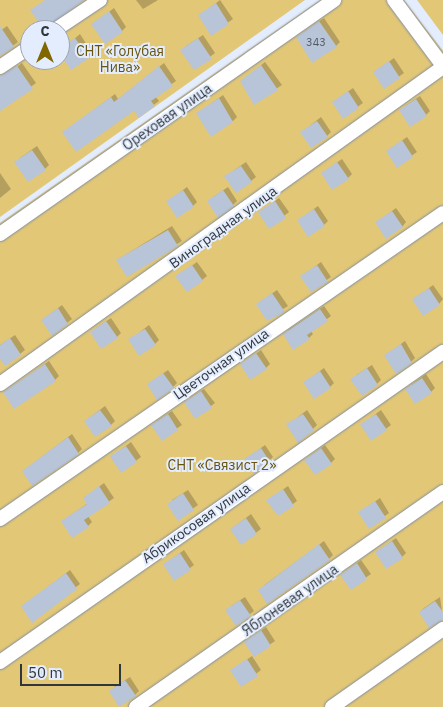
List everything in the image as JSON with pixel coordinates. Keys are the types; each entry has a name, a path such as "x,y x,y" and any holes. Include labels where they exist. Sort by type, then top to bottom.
{"street":[{"path":"70,20 100,0"},
{"name":"Ореховая улица","path":"0,234 334,0"},
{"path":"394,0 443,67"},
{"path":"0,67 20,54"},
{"name":"Виноградная улица","path":"0,384 443,67"},
{"name":"Цветочная улица","path":"0,519 443,213"},
{"name":"Абрикосовая улица","path":"0,662 443,352"},
{"name":"Яблоневая улица","path":"136,707 443,492"},
{"path":"332,707 443,629"}],"green space":[{"name":"СНТ «Голубая Нива»","path":"0,0 305,0 0,217"},
{"name":"СНТ «Связист 2»","path":"320,0 404,0 443,51 443,707 0,707 0,223"},
{"path":"417,0 443,0 443,35"}],"building":[{"path":"45,0 84,0 57,20 37,20 30,10"},
{"path":"216,3 229,24 211,36 198,15"},
{"path":"109,11 123,32 105,44 91,24"},
{"path":"319,21 337,47 312,63 296,37"},
{"path":"0,26 14,47 0,56"},
{"path":"75,38 89,58 71,70 70,69 70,41"},
{"path":"198,38 212,59 194,70 180,50"},
{"path":"389,61 400,78 384,89 373,72"},
{"path":"261,65 278,90 254,105 240,81"},
{"path":"17,66 33,89 0,111 0,76"},
{"path":"159,66 173,86 151,101 155,106 139,118 134,111 76,152 62,132 111,97 114,102"},
{"path":"348,91 359,108 343,119 332,102"},
{"path":"219,98 233,122 211,137 196,113"},
{"path":"416,99 427,116 410,127 399,110"},
{"path":"317,121 328,137 311,148 300,132"},
{"path":"402,140 413,157 397,168 386,151"},
{"path":"32,150 46,170 28,182 14,162"},
{"path":"337,162 349,179 332,190 321,173"},
{"path":"241,166 252,182 236,193 224,176"},
{"path":"183,190 194,207 177,218 166,201"},
{"path":"223,190 234,206 218,218 207,201"},
{"path":"275,201 286,218 269,229 258,212"},
{"path":"314,209 325,226 308,237 297,220"},
{"path":"392,211 403,227 386,239 375,222"},
{"path":"168,230 178,246 127,277 116,260"},
{"path":"192,265 203,281 187,292 175,276"},
{"path":"317,265 328,282 311,292 300,276"},
{"path":"429,288 440,305 423,316 412,299"},
{"path":"272,293 285,312 267,321 256,304"},
{"path":"58,308 68,324 52,336 41,320"},
{"path":"320,309 328,321 307,335 310,339 293,350 283,334"},
{"path":"106,321 118,338 101,349 90,332"},
{"path":"145,329 156,345 139,356 128,339"},
{"path":"10,338 21,355 5,366 0,359 0,345"},
{"path":"401,344 412,363 396,374 384,355"},
{"path":"256,353 267,369 250,380 240,364"},
{"path":"45,364 56,381 14,409 3,392"},
{"path":"367,368 378,385 362,396 350,379"},
{"path":"320,371 331,388 314,399 303,382"},
{"path":"163,373 174,388 157,400 147,384"},
{"path":"422,378 432,393 415,404 405,389"},
{"path":"201,391 212,408 195,419 184,402"},
{"path":"100,410 112,426 95,437 84,421"},
{"path":"168,414 178,430 162,441 151,425"},
{"path":"303,414 314,430 298,443 286,424"},
{"path":"376,414 387,430 371,441 360,424"},
{"path":"68,437 79,454 32,486 22,471"},
{"path":"126,446 137,462 121,473 110,456"},
{"path":"261,448 270,462 254,474 244,459"},
{"path":"321,448 332,464 315,475 304,460"},
{"path":"99,486 110,503 84,520 89,527 72,538 61,521 87,504 83,498"},
{"path":"283,489 294,506 278,516 266,500"},
{"path":"183,493 194,510 178,521 167,504"},
{"path":"375,501 386,518 369,529 358,512"},
{"path":"246,518 257,534 241,545 230,529"},
{"path":"392,541 403,558 386,569 375,552"},
{"path":"319,544 330,560 267,604 258,590"},
{"path":"180,553 191,570 174,581 163,564"},
{"path":"357,563 367,579 351,590 340,575"},
{"path":"66,573 77,589 32,623 21,606"},
{"path":"240,600 251,616 236,626 225,610"},
{"path":"435,601 443,612 443,620 429,628 419,612"},
{"path":"261,630 271,646 254,657 244,642"},
{"path":"247,659 258,676 241,687 230,670"},
{"path":"125,680 136,696 119,707 109,691"}]}
